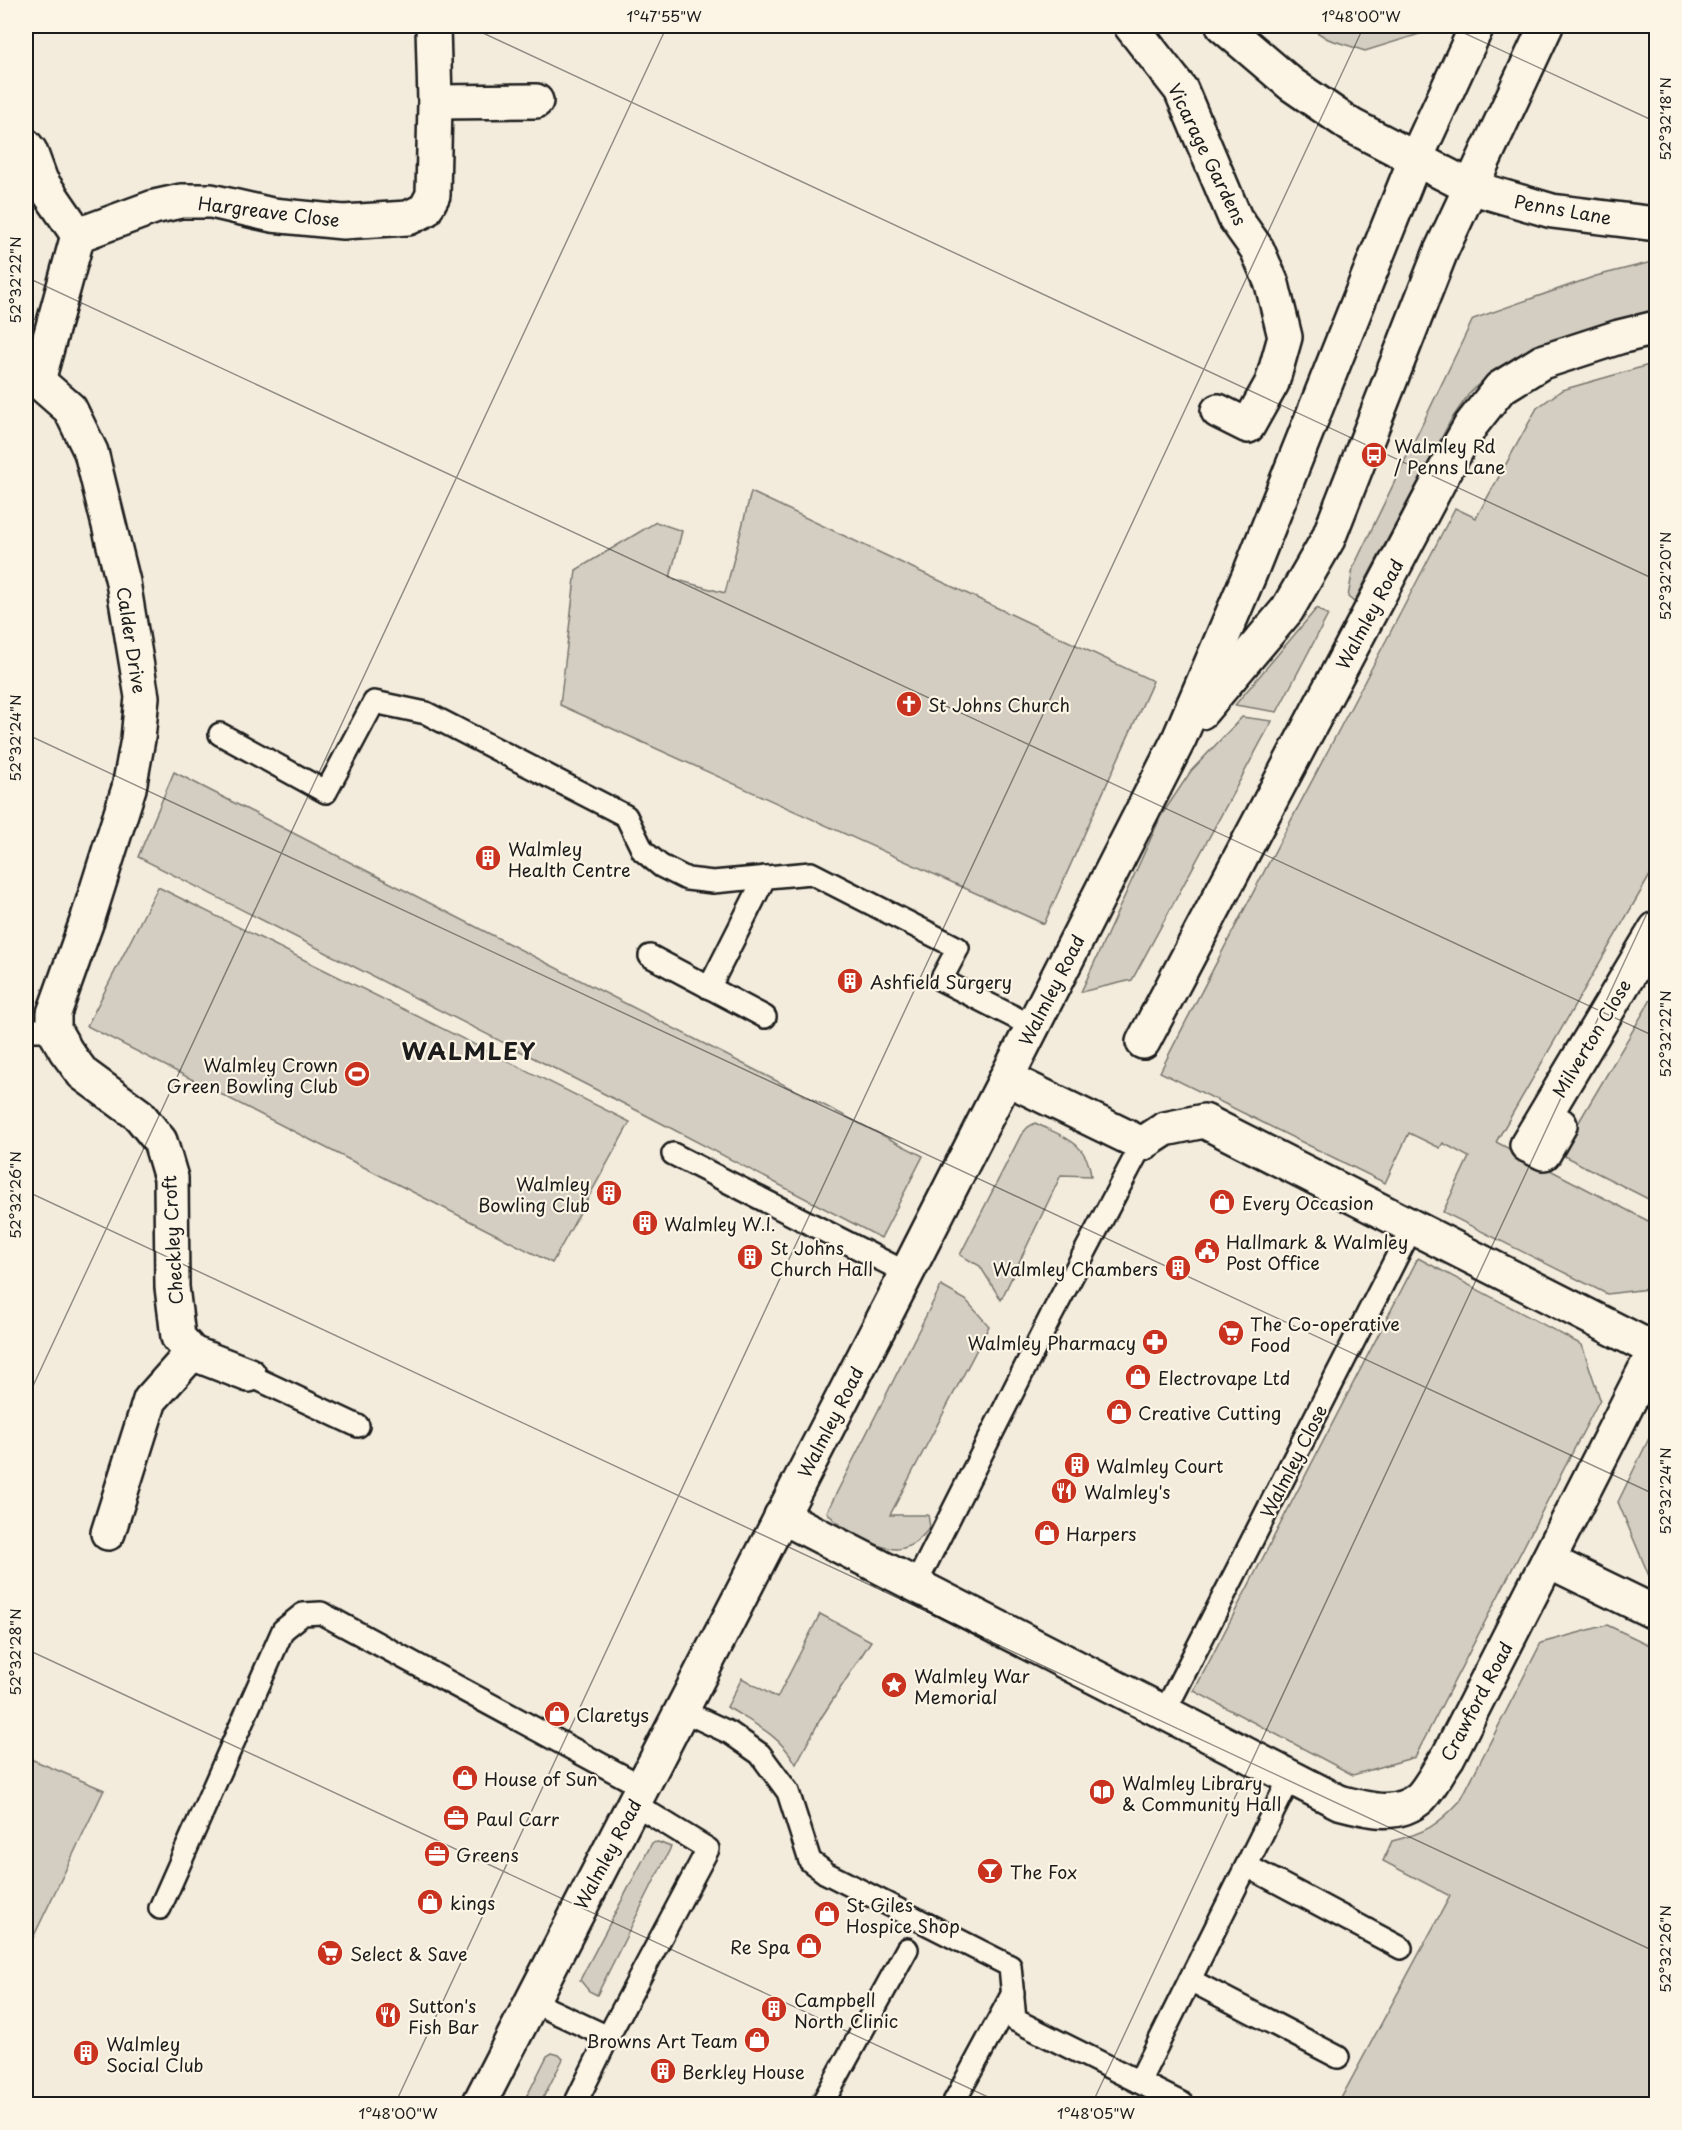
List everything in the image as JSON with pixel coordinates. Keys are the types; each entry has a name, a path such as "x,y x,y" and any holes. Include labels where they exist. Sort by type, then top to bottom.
{"street":[{"name":"Hargreave Close","path":"78,235 154,207 180,201 211,201 272,215 343,222 408,218 425,210 433,195 435,102 433,26"},
{"name":"Vicarage Gardens","path":"1131,26 1181,90 1235,218 1257,249 1272,284 1285,337 1272,383 1248,426 1218,411"},
{"name":"Penns Lane","path":"1223,26 1291,84 1352,126 1470,188 1552,211 1656,224"},
{"name":"Walmley Road","path":"479,2104 1179,739 1250,573 1415,160 1477,26"},
{"name":"Walmley Road","path":"1179,739 1287,610 1328,539 1441,250 1546,26"},
{"path":"435,102 536,101"},
{"path":"26,146 41,182 78,235 32,381"},
{"name":"Walmley Road","path":"1143,1042 1471,425 1500,388 1542,362 1618,337 1656,328"},
{"name":"Calder Drive","path":"32,381 70,409 91,452 123,582 142,697 138,739 129,788 88,918 54,1012 40,1030 66,1051 83,1074 123,1103"},
{"name":"Milverton Close","path":"1544,1117 1656,929"},
{"path":"1005,1078 1142,1144 1165,1130 1204,1121 1412,1227"},
{"name":"Checkley Croft","path":"123,1103 140,1115 160,1141 171,1178 172,1287 178,1337 192,1353"},
{"name":"Crawford Road","path":"1164,1713 1339,1802 1379,1812 1402,1807 1420,1797 1448,1757 1549,1561 1656,1349 1412,1227"},
{"path":"108,1533 150,1400 192,1353 249,1375"},
{"path":"782,1516 1164,1713"},
{"path":"1549,1561 1656,1613"}],"lane":[{"path":"220,734 326,792 374,702 426,713 626,816 643,852 661,866 687,879 713,882 811,873 958,948 941,980 1032,1026"},
{"path":"709,988 765,877"},
{"path":"650,956 765,1017"},
{"path":"916,1584 1050,1318 1142,1144"},
{"path":"674,1154 907,1273"},
{"name":"Walmley Close","path":"1164,1713 1412,1227"},
{"path":"249,1375 358,1426"},
{"path":"160,1908 283,1629 303,1614 321,1613 638,1795 708,1849 575,2104"},
{"path":"681,1710 730,1733 760,1754 788,1792 810,1861 826,1873 1010,1966 1015,2020 1183,2104"},
{"path":"1139,2082 1290,1778"},
{"path":"1247,1866 1401,1948"},
{"path":"822,2104 907,1949"},
{"path":"1190,1980 1338,2057"},
{"path":"953,2104 1013,1993"},
{"path":"531,2001 608,2037"}],"shaded area":[{"path":"1307,26 1426,26 1423,33 1365,51 1328,39"},
{"path":"1656,261 1656,311 1562,337 1499,367 1471,391 1451,420 1354,602 1348,597 1353,568 1473,319 1596,276"},
{"path":"1656,363 1656,865 1496,1142 1656,1225 1656,1288 1607,1294 1443,1212 1469,1157 1443,1143 1440,1148 1409,1133 1385,1183 1160,1072 1455,508 1476,518 1537,408 1562,390"},
{"path":"751,492 1153,681 1044,924 560,705 576,570 656,522 682,531 670,578 725,593"},
{"path":"1317,608 1328,615 1277,712 1235,705"},
{"path":"1242,717 1272,721 1132,980 1081,992 1161,816 1191,771"},
{"path":"174,772 923,1156 881,1238 638,1111 138,857"},
{"name":"Walmley Crown Green Bowling Club","path":"158,887 630,1122 552,1263 87,1026"},
{"path":"1656,991 1656,1203 1560,1154"},
{"path":"1035,1123 1064,1137 1079,1148 1089,1164 1091,1176 1061,1175 1001,1300 980,1266 960,1255 1021,1135"},
{"path":"1418,1258 1582,1345 1600,1399 1415,1757 1353,1775 1194,1691"},
{"path":"941,1286 966,1300 989,1326 890,1515 928,1515 930,1527 907,1547 890,1549 846,1529 827,1512"},
{"path":"1656,1424 1656,1580 1649,1576 1618,1502"},
{"path":"820,1614 871,1641 821,1718 796,1764 790,1754 774,1738 727,1707 742,1678 777,1698"},
{"path":"1607,1625 1656,1648 1656,2104 1338,2104 1450,1896 1383,1861 1392,1841 1430,1827 1460,1801 1541,1643"},
{"path":"26,1757 104,1790 32,1940 26,1939"},
{"path":"658,1842 671,1847 597,1995 589,1991 580,1980 652,1843"},
{"path":"552,2053 563,2059 540,2104 523,2104 547,2056"}],"place":[{"name":"Walmley Rd / Penns Lane","path":"1374,455"},
{"name":"St Johns Church","path":"909,704"},
{"name":"Walmley Health Centre","path":"488,858"},
{"name":"Ashfield Surgery","path":"850,981"},
{"name":"Walmley Crown Green Bowling Club","path":"357,1074"},
{"name":"Walmley Bowling Club","path":"609,1193"},
{"name":"Every Occasion","path":"1222,1202"},
{"name":"Walmley W.I.","path":"645,1223"},
{"name":"Hallmark & Walmley Post Office","path":"1207,1251"},
{"name":"St Johns Church Hall","path":"750,1257"},
{"name":"Walmley Chambers","path":"1178,1268"},
{"name":"The Co-operative Food","path":"1231,1333"},
{"name":"Walmley Pharmacy","path":"1155,1342"},
{"name":"Electrovape Ltd","path":"1138,1377"},
{"name":"Creative Cutting","path":"1119,1412"},
{"name":"Walmley Court","path":"1077,1465"},
{"name":"Walmley's","path":"1064,1491"},
{"name":"Harpers","path":"1047,1533"},
{"name":"Walmley War Memorial","path":"894,1685"},
{"name":"Claretys","path":"557,1714"},
{"name":"House of Sun","path":"465,1778"},
{"name":"Walmley Library & Community Hall","path":"1102,1792"},
{"name":"Paul Carr","path":"456,1818"},
{"name":"Greens","path":"437,1854"},
{"name":"The Fox","path":"990,1871"},
{"name":"kings","path":"430,1902"},
{"name":"St Giles Hospice Shop","path":"827,1914"},
{"name":"Re Spa","path":"809,1946"},
{"name":"Select & Save","path":"330,1953"},
{"name":"Campbell North Clinic","path":"774,2009"},
{"name":"Sutton's Fish Bar","path":"388,2015"},
{"name":"Browns Art Team","path":"757,2040"},
{"name":"Walmley Social Club","path":"86,2053"},
{"name":"Berkley House","path":"663,2071"}],"district":[{"name":"WALMLEY","path":"469,1050"}]}
